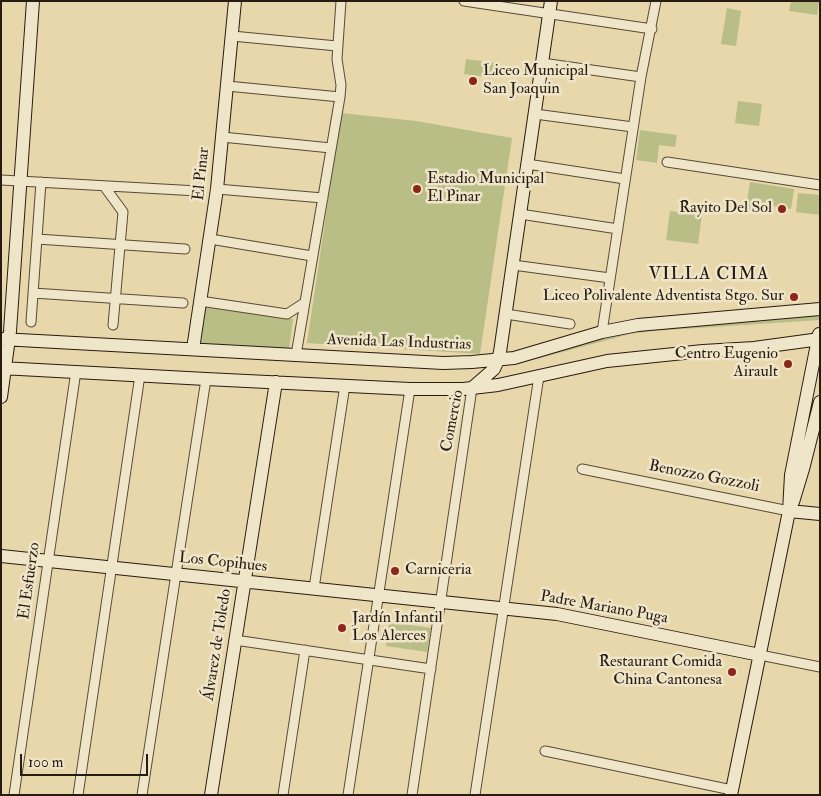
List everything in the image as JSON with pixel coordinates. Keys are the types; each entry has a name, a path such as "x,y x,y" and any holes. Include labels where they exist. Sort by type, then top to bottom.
{"street":[{"path":"1,397 20,181 33,1"},
{"name":"El Pinar","path":"193,349 217,188 235,1"},
{"path":"296,355 340,97 341,85 337,67 337,46 341,1"},
{"path":"464,1 550,8 652,29"},
{"path":"602,332 641,78 656,1"},
{"name":"Comercio","path":"412,795 472,388 490,373 498,360 550,8"},
{"path":"232,36 337,46"},
{"path":"542,63 641,78"},
{"path":"227,86 340,97"},
{"path":"535,114 633,128"},
{"path":"222,137 332,148"},
{"path":"667,162 820,185"},
{"path":"528,164 625,178"},
{"path":"1,180 198,191"},
{"path":"31,322 41,182"},
{"path":"104,186 122,210 113,325"},
{"path":"217,188 323,198"},
{"path":"520,214 618,229"},
{"path":"210,238 312,256"},
{"path":"37,239 185,249"},
{"path":"513,265 610,278"},
{"path":"33,293 183,304"},
{"path":"200,301 287,314 304,303"},
{"name":"Avenida Las Industrias","path":"5,339 444,363 472,362 522,356 602,332 638,325 820,309"},
{"path":"506,314 570,324"},
{"path":"3,368 410,388 472,388 498,385 620,359 760,347 819,337 791,475 789,511 732,792 545,752"},
{"name":"El Esfuerzo","path":"14,795 76,371"},
{"path":"78,795 140,376"},
{"path":"475,795 539,376"},
{"path":"142,795 206,379"},
{"name":"Álvarez de Toledo","path":"211,795 276,382"},
{"path":"314,588 345,385"},
{"path":"348,795 410,388"},
{"path":"789,511 798,489 820,402"},
{"name":"Benozzo Gozzoli","path":"582,469 789,511 820,514"},
{"name":"Los Copihues","path":"1,556 441,601"},
{"name":"Padre Mariano Puga","path":"441,601 571,616 760,655"},
{"path":"236,640 431,669"},
{"path":"283,795 305,650"},
{"path":"760,655 820,667"}],"green space":[{"path":"791,1 819,1 817,15 789,11"},
{"path":"727,8 741,11 736,46 721,44"},
{"path":"466,59 495,63 493,78 464,74"},
{"path":"738,101 762,104 759,126 735,123"},
{"name":"Estadio Municipal El Pinar","path":"341,113 416,121 512,138 480,354 307,343"},
{"path":"640,130 677,135 675,147 659,145 657,163 636,160"},
{"path":"750,182 794,189 791,209 760,204 759,210 745,214"},
{"path":"798,193 820,195 820,215 796,212"},
{"path":"670,211 702,215 698,244 666,240"},
{"path":"205,306 293,319 289,349 199,347"},
{"path":"820,315 820,320 630,334 514,365 512,362 624,331"},
{"path":"389,622 431,628 427,652 386,646"}],"place":[{"name":"Liceo Municipal San Joaquin","path":"473,81"},
{"name":"Estadio Municipal El Pinar","path":"417,189"},
{"name":"Rayito Del Sol","path":"782,209"},
{"name":"Liceo Polivalente Adventista Stgo. Sur","path":"794,297"},
{"name":"Centro Eugenio Airault","path":"788,364"},
{"name":"Carniceria","path":"395,571"},
{"name":"Jardín Infantil Los Alerces","path":"342,628"},
{"name":"Restaurant Comida China Cantonesa","path":"732,672"}],"district":[{"name":"VILLA CIMA","path":"709,275"}]}
